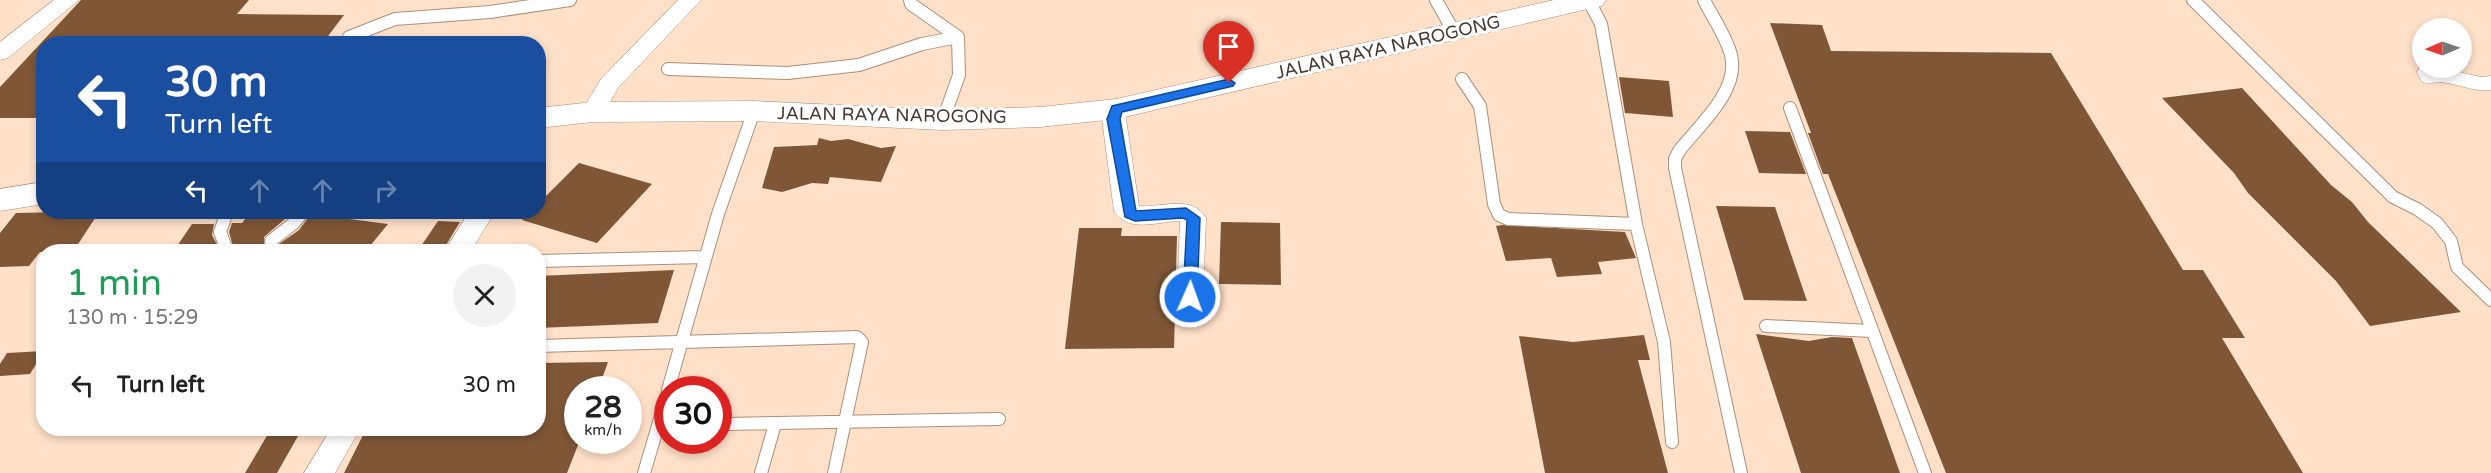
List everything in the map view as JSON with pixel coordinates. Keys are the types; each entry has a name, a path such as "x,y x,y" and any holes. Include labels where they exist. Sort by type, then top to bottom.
{"main road":[{"name":"JALAN RAYA NAROGONG","path":"546,117 593,112 754,111 943,120 1040,117 1116,109 1591,0"},
{"path":"0,200 36,193"}],"street":[{"path":"0,53 68,0"},
{"path":"593,112 609,84 690,0"},
{"path":"2454,78 2481,84 2491,83"},
{"path":"1116,109 1114,119 1127,211 1135,216 1186,213 1193,218 1190,297"},
{"path":"462,244 478,219"},
{"path":"319,473 342,436"}],"lane":[{"path":"352,36 396,19 490,12 570,0"},
{"path":"910,0 911,4 958,37"},
{"path":"1436,0 1454,32"},
{"path":"1591,0 1601,24 1636,224 1664,342 1672,442"},
{"path":"1704,0 1732,57 1732,75 1725,92 1679,151 1675,159 1675,168 1741,473"},
{"path":"2193,0 2393,198 2420,210 2450,235 2457,254 2457,267 2491,300"},
{"path":"668,69 788,73 859,65 922,44 958,37"},
{"path":"943,120 959,75 958,37"},
{"path":"1462,79 1480,106 1494,204 1499,215 1508,219 1636,224"},
{"path":"1790,108 1925,473"},
{"path":"672,376 705,257 739,148 754,111"},
{"path":"224,219 220,232 225,244"},
{"path":"271,241 297,219"},
{"path":"546,261 705,257"},
{"path":"1766,326 1872,331"},
{"path":"546,346 860,338 862,342 834,473"},
{"path":"732,424 999,419"},
{"path":"761,473 775,424"},
{"path":"644,473 654,439"}],"building":[{"path":"81,0 249,0 237,14 344,15 328,36 47,36"},
{"path":"1770,23 1822,25 1831,51 2051,53 2183,270 2203,270 2245,338 2222,338 2303,473 1946,473 1828,174 1823,174 1808,133 1811,133"},
{"path":"36,48 36,118 0,118 0,87"},
{"path":"1619,77 1669,81 1673,117 1625,113"},
{"path":"2242,88 2331,185 2352,202 2368,222 2461,312 2370,326 2336,281 2248,193 2234,173 2162,98"},
{"path":"1745,131 1790,132 1806,174 1759,173"},
{"path":"819,138 831,141 848,139 881,148 896,146 881,182 830,177 828,184 812,183 782,192 762,188 774,147 817,145"},
{"path":"579,163 652,184 597,243 522,220 546,219 546,196"},
{"path":"1716,206 1775,207 1807,301 1744,300"},
{"path":"16,213 36,213 36,219 94,219 78,244 36,244 36,257 29,266 0,267 0,233"},
{"path":"245,219 285,219 264,237 264,244 232,244 229,232 232,223 242,223"},
{"path":"307,219 350,219 388,224 372,244 279,244 299,230"},
{"path":"438,221 460,222 447,244 422,244"},
{"path":"1221,222 1280,223 1281,285 1219,284"},
{"path":"192,224 214,224 212,235 217,244 178,244"},
{"path":"1496,226 1625,232 1636,258 1598,262 1602,274 1557,277 1551,258 1506,261"},
{"path":"1079,228 1122,228 1121,236 1177,236 1174,348 1065,349"},
{"path":"674,270 658,323 546,328 546,276"},
{"path":"1756,334 1809,341 1832,337 1852,338 1900,473 1801,473"},
{"path":"1644,335 1650,360 1638,360 1668,473 1545,473 1519,336 1573,342"},
{"path":"36,351 36,364 30,374 0,376 0,364 7,353"},
{"path":"608,362 603,376 564,376 564,454 574,454 567,473 344,473 362,436 546,436 546,363"},
{"path":"267,436 298,436 277,473 245,473"}],"route":[{"path":"1190,297 1193,218 1186,213 1135,216 1129,214 1114,119 1116,109 1229,83"}]}
